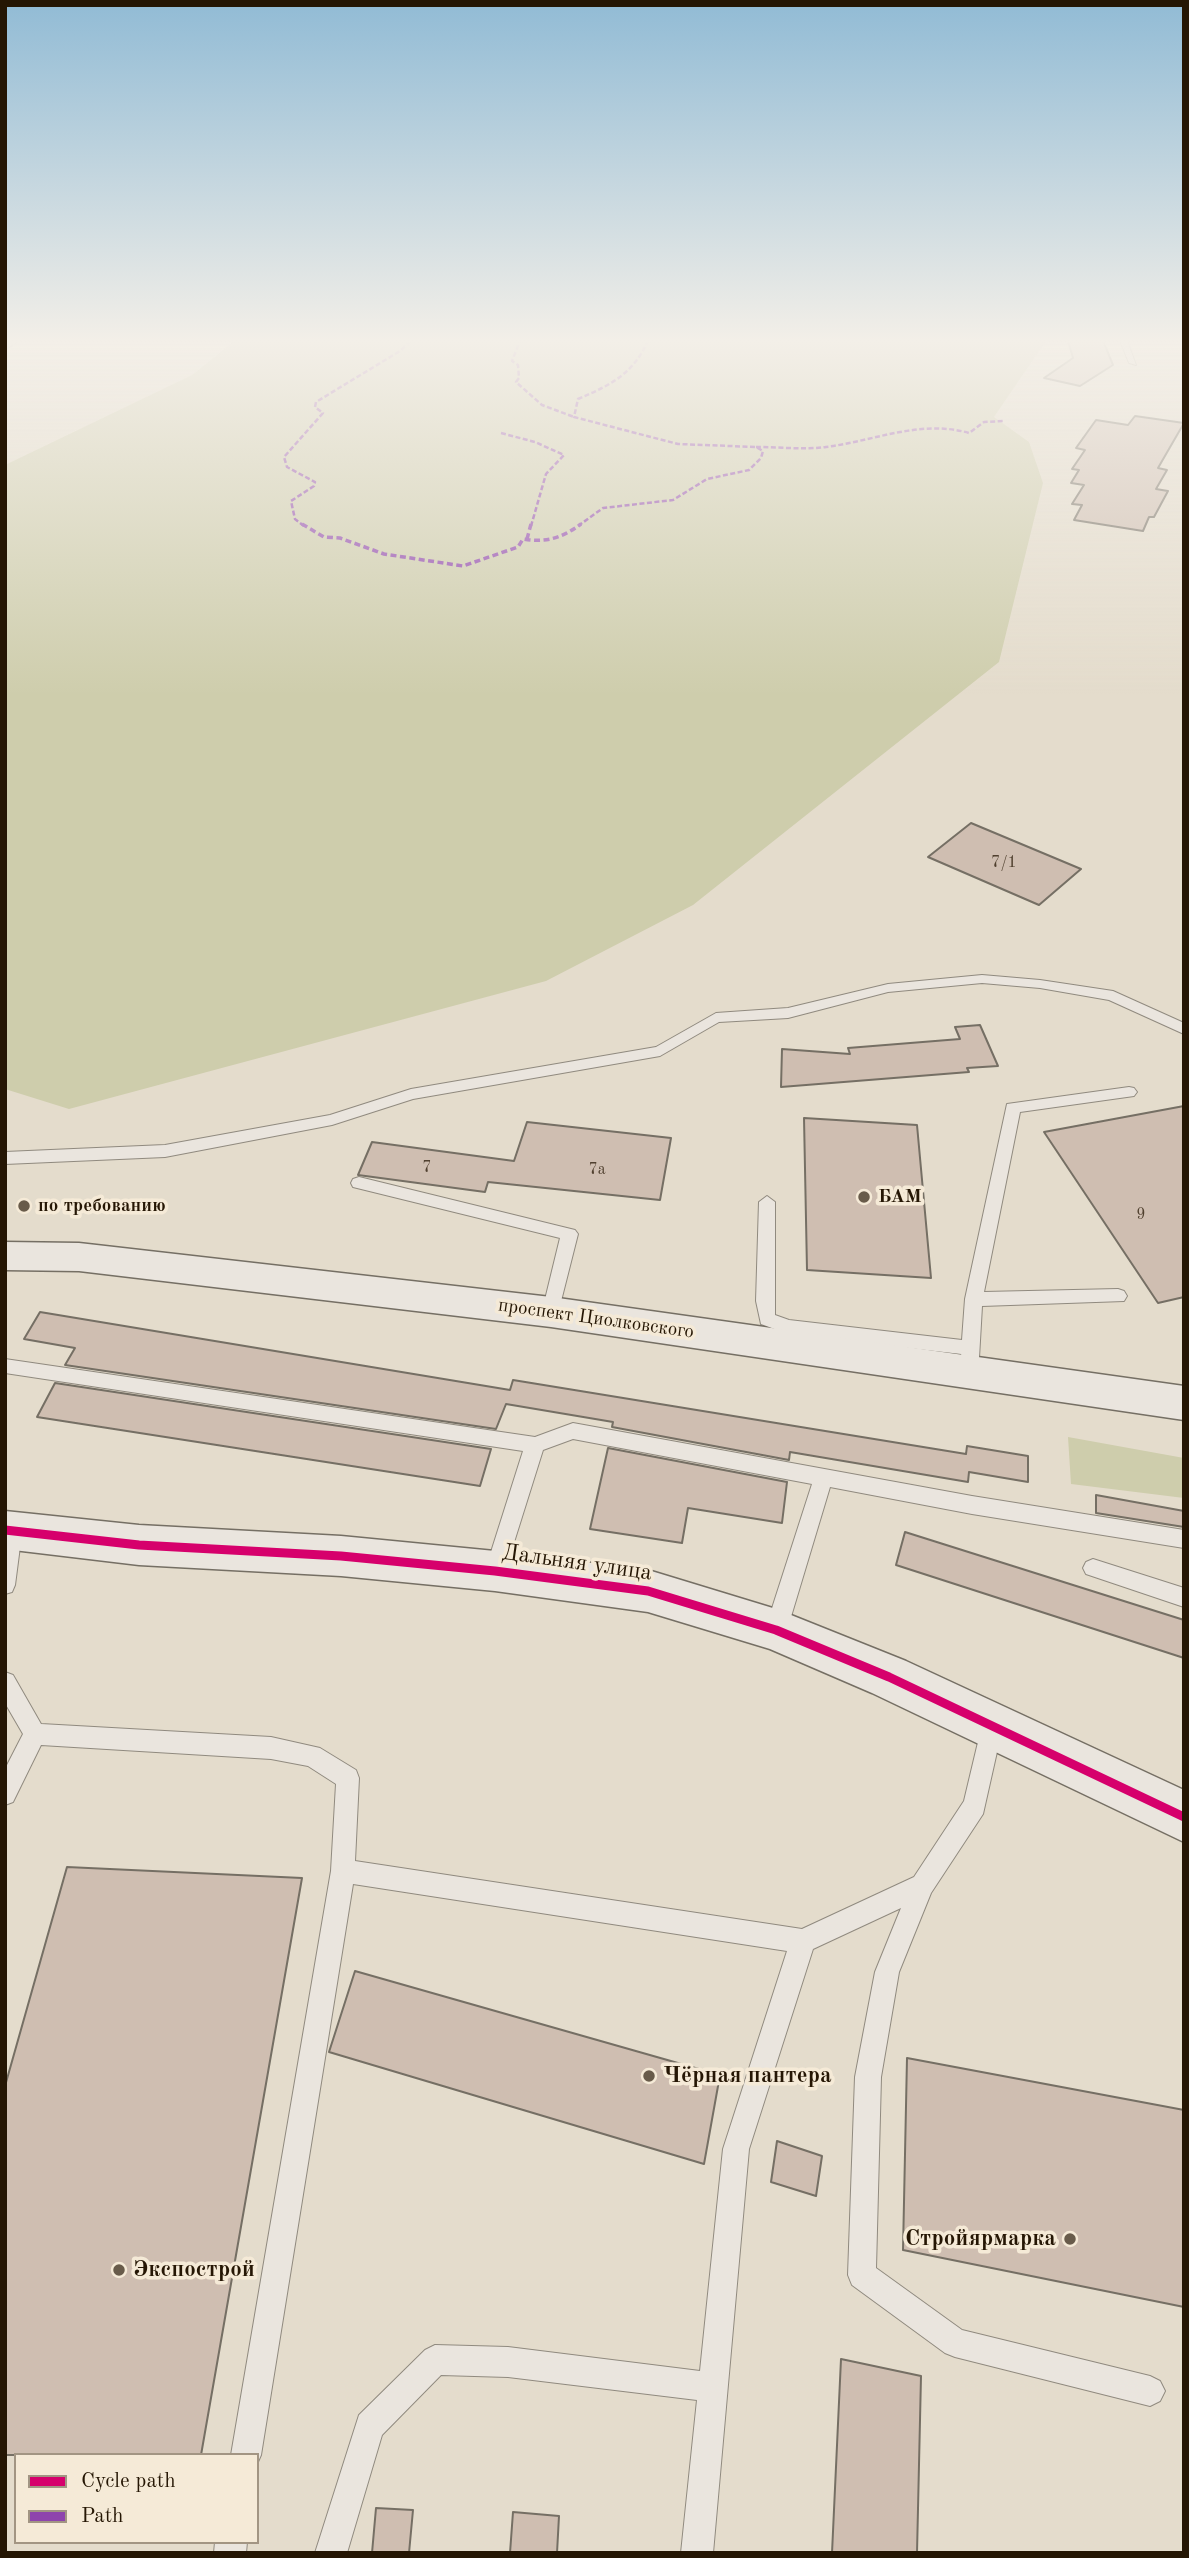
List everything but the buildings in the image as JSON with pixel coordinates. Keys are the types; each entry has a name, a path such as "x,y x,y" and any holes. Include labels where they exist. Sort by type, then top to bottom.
{"main road":[{"name":"проспект Циолковского","path":"5,1256 79,1257 970,1360 1184,1403"},
{"name":"Дальняя улица","path":"9,1530 139,1545 341,1556 495,1571 648,1591 776,1630 992,1725 1184,1817"}],"lane":[{"path":"5,1158 165,1151 332,1120 411,1094 660,1051 716,1018 788,1013 888,988 982,979 1040,984 1113,996 1184,1029"},
{"path":"767,1202 767,1319 788,1327 970,1360 974,1299 1013,1108 1129,1091"},
{"path":"359,1183 569,1234 551,1312"},
{"path":"974,1299 1118,1296"},
{"path":"5,1366 535,1445 573,1431 972,1505 1184,1539"},
{"path":"495,1571 535,1445"},
{"path":"776,1630 824,1476"},
{"path":"5,1586 9,1530"},
{"path":"1093,1568 1184,1598"},
{"path":"5,1682 35,1734"},
{"path":"992,1725 975,1806 922,1885 887,1972 868,2077 862,2275 955,2343 1150,2391"},
{"path":"5,1794 35,1734"},
{"path":"35,1734 271,1748 312,1756 348,1778 343,1871 246,2453"},
{"path":"343,1871 803,1941 922,1885"},
{"path":"697,2553 736,2149 803,1941"},
{"path":"331,2553 370,2426 435,2360 508,2362 713,2387"}],"green space":[{"path":"21,457 1034,457 1043,483 999,662 693,905 546,981 69,1109 5,1089 5,465"},
{"path":"1068,1437 1184,1458 1184,1498 1071,1484"}],"marked path":[{"path":"284,457 287,467 315,482 314,486 291,501 295,519 309,529 324,537 340,538 384,554 463,566 518,547 523,539 540,542 564,536 603,508 673,500 707,479 749,470 761,457"},
{"path":"527,539 546,474 562,457"}],"cycle path":[{"path":"5,1530 139,1545 341,1556 495,1571 648,1591 776,1630 889,1677 1184,1817"}],"place":[{"name":"БАМ","path":"864,1197"},
{"name":"по требованию","path":"24,1206"},
{"name":"Чёрная пантера","path":"649,2076"},
{"name":"Стройярмарка","path":"1070,2239"},
{"name":"Экспострой","path":"119,2270"}]}
